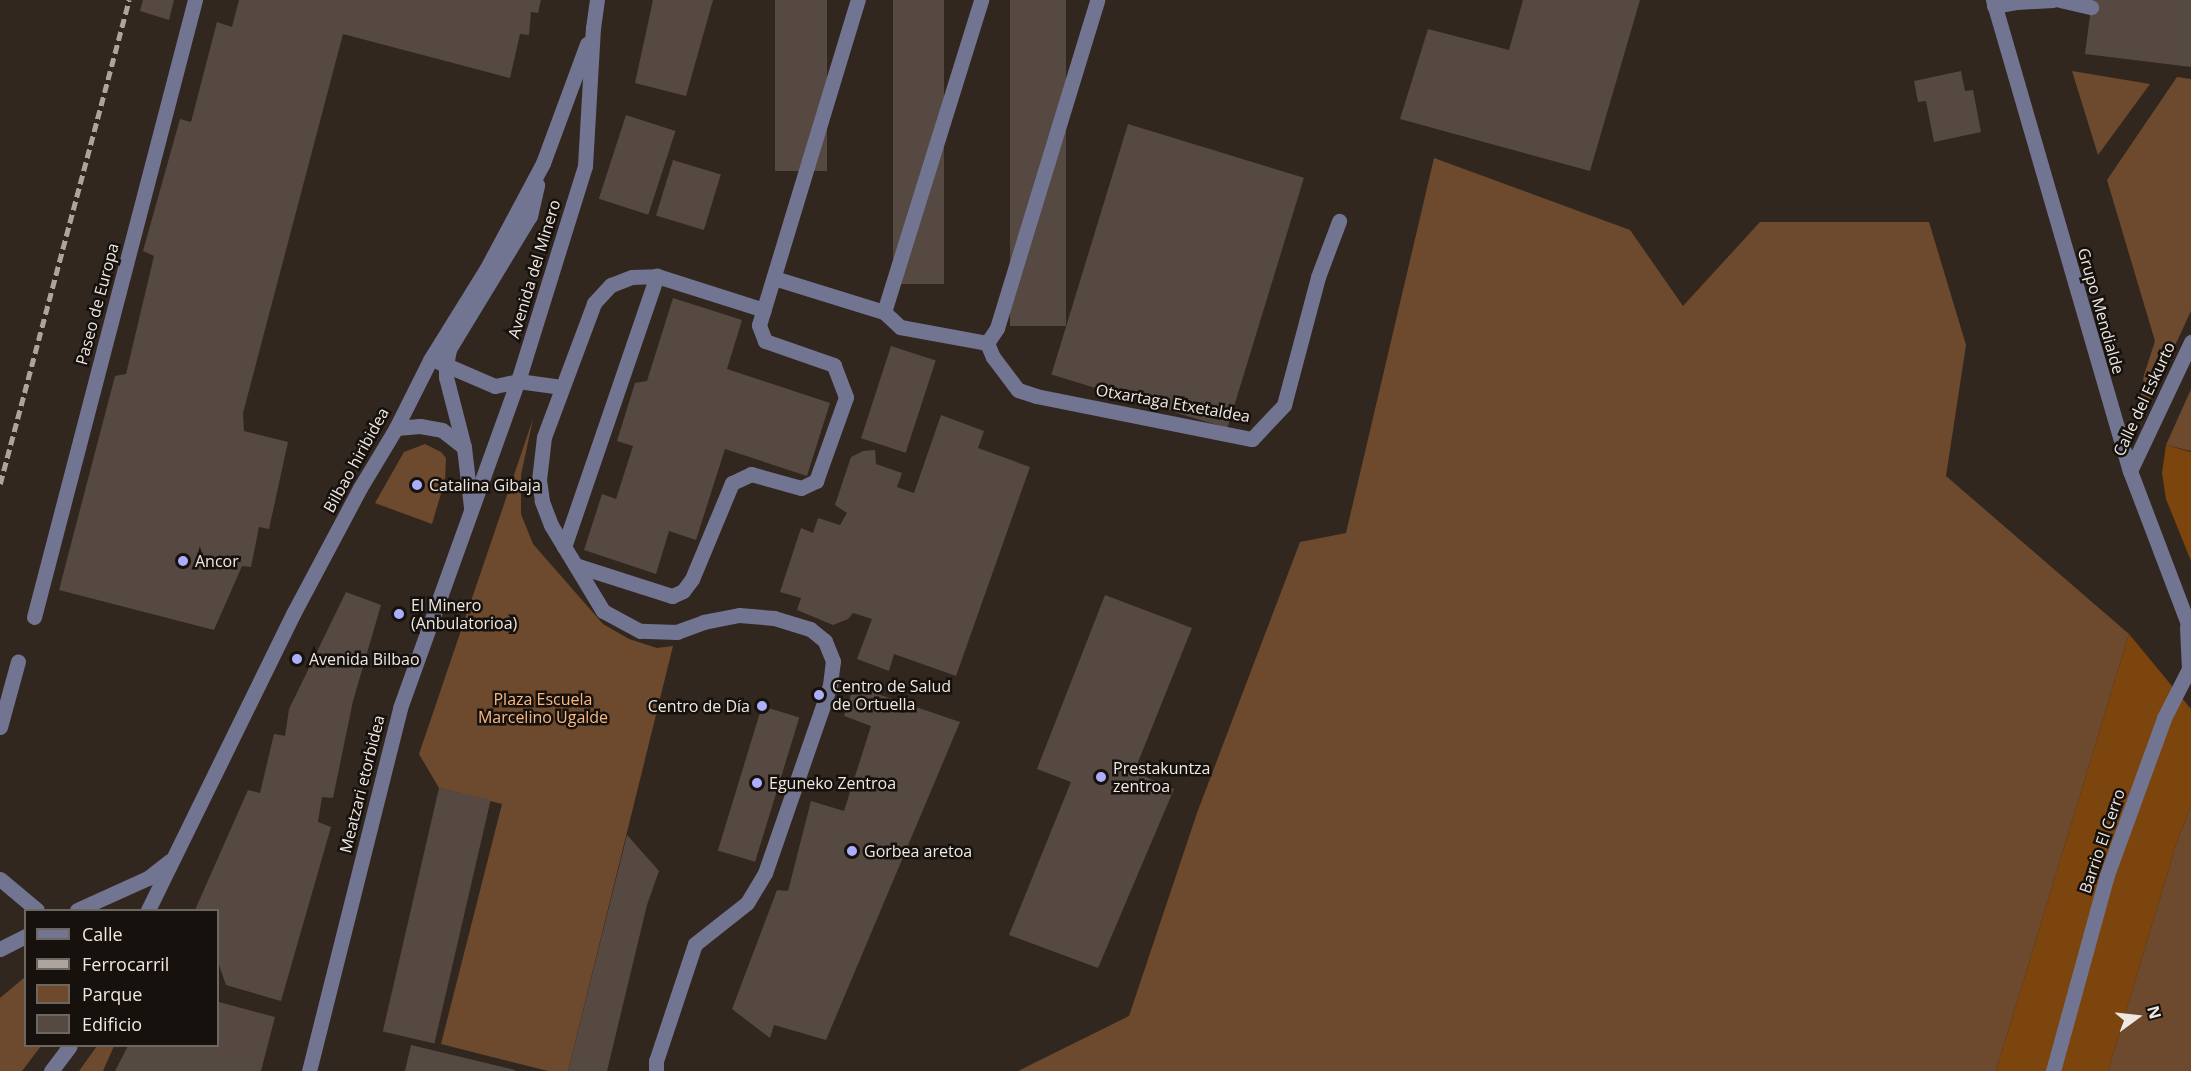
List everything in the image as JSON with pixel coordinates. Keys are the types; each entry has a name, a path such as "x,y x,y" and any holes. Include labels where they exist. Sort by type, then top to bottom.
{"street":[{"name":"Paseo de Europa","path":"34,617 195,0"},
{"path":"593,27 597,0"},
{"path":"578,566 672,596 683,591 692,579 732,483 752,474 801,488 816,481 846,397 834,365 765,342 759,325 858,0"},
{"path":"884,312 981,0"},
{"path":"774,278 884,312 900,327 987,343 996,327 1097,0"},
{"path":"1994,3 2053,0"},
{"path":"2060,0 2091,7"},
{"name":"Grupo Mendialde","path":"1994,3 2130,471 2189,630"},
{"name":"Bilbao hiribidea","path":"148,909 293,614 360,488 396,428 430,360 487,268 543,163 593,27"},
{"name":"Avenida del Minero","path":"471,513 518,381 585,166 593,27"},
{"path":"471,513 465,447 446,377 449,349 530,216 543,163"},
{"name":"Otxartaga Etxetaldea","path":"987,343 993,357 1018,390 1036,396 1252,439 1284,405 1318,277 1339,221"},
{"path":"656,1071 662,1041 695,944 747,903 765,873 830,685 833,661 825,641 810,629 774,618 739,615 704,622 677,632 640,631 603,612 548,517 538,480 544,437 594,303 610,285 632,277 657,276 764,310"},
{"path":"564,547 657,276"},
{"name":"Calle del Eskurto","path":"2130,471 2191,342"},
{"path":"430,360 495,386 518,381 562,387"},
{"path":"396,428 420,426 442,430 465,447"},
{"name":"Meatzari etorbidea","path":"309,1071 400,708 471,513"},
{"name":"Barrio El Cerro","path":"2053,1071 2107,875 2164,718 2189,669 2189,630"},
{"path":"0,727 18,661"},
{"path":"79,909 148,878 172,859"},
{"path":"0,879 36,909"},
{"path":"0,950 24,937"},
{"path":"51,1071 69,1047"}],"green space":[{"path":"2072,71 2150,84 2098,155"},
{"path":"2177,77 2191,79 2191,311 2147,406 2140,401 2144,375 2155,341 2107,180"},
{"path":"1434,158 1630,230 1683,306 1760,222 1929,222 1966,345 1946,476 2129,634 1996,1071 1018,1071 1129,1016 1197,813 1300,542 1346,533"},
{"path":"2191,389 2191,451 2166,445"},
{"name":"Plaza Escuela Marcelino Ugalde","path":"533,419 521,475 521,514 533,544 603,624 629,639 657,648 673,646 568,1071 548,1071 441,1044 502,804 439,788 419,754"},
{"path":"425,444 441,452 446,458 445,480 432,524 375,503 404,452"},
{"path":"2191,806 2191,1071 2108,1071 2177,842"},
{"path":"24,978 24,1047 40,1047 22,1071 0,1071 0,998"},
{"path":"96,1047 114,1047 103,1071 79,1071"}],"shaded area":[{"path":"2166,445 2191,452 2191,561 2166,499 2162,473"},
{"path":"2129,634 2191,709 2191,806 2177,842 2108,1071 1996,1071"}],"building":[{"path":"143,0 174,0 169,20 140,11"},
{"path":"239,0 541,0 538,13 531,12 529,35 520,34 510,78 343,34 243,413 244,431 288,442 269,529 259,527 251,567 242,566 214,630 59,590 115,376 126,374 154,256 143,251 180,119 191,122 217,22 232,27"},
{"path":"653,0 713,0 686,96 635,83"},
{"path":"775,0 827,0 827,171 775,171"},
{"path":"893,0 944,0 944,284 893,284"},
{"path":"1010,0 1066,0 1066,326 1010,326"},
{"path":"1523,0 1640,0 1590,171 1400,119 1428,29 1509,50"},
{"path":"2092,0 2191,0 2191,67 2085,54"},
{"path":"1961,71 1965,91 1973,90 1981,132 1934,142 1926,101 1918,102 1914,81"},
{"path":"626,115 675,131 648,215 599,199"},
{"path":"1128,124 1304,178 1227,428 1051,375"},
{"path":"673,160 721,175 704,230 656,215"},
{"path":"673,298 742,320 727,369 830,403 807,476 725,449 696,540 669,531 656,574 584,550 602,494 616,499 633,446 617,441 635,383 647,381"},
{"path":"891,346 936,361 906,453 861,438"},
{"path":"941,415 984,431 978,448 1030,467 956,676 894,654 889,671 857,659 872,619 853,613 848,619 833,625 797,610 801,598 780,592 801,528 813,533 818,518 840,525 847,513 835,505 851,457 863,451 875,450 876,464 902,473 897,487 914,493"},
{"path":"346,592 381,605 353,701 333,798 322,797 318,822 331,827 281,1001 226,985 219,965 219,909 195,909 248,790 260,793 274,734 285,736 289,709"},
{"name":"Prestakuntza zentroa","path":"1105,595 1192,628 1134,772 1174,789 1098,968 1009,935 1071,782 1037,769"},
{"name":"Gorbea aretoa","path":"854,686 960,722 826,1040 774,1025 770,1038 732,1009 777,890 788,891 811,801 844,811 871,726 844,716"},
{"name":"Eguneko Zentroa","path":"762,706 799,717 755,862 718,850"},
{"path":"439,788 491,800 434,1044 383,1032"},
{"path":"627,835 659,871 647,905 607,1071 568,1071"},
{"path":"219,1002 275,1017 261,1071 115,1071 127,1047 219,1047"},
{"path":"411,1045 515,1070 515,1071 405,1071"}],"railway":[{"path":"0,484 129,0"}],"place":[{"name":"Catalina Gibaja","path":"417,485"},
{"name":"Ancor","path":"183,561"},
{"name":"El Minero (Anbulatorioa)","path":"399,614"},
{"name":"Avenida Bilbao","path":"297,659"},
{"name":"Centro de Salud de Ortuella","path":"819,695"},
{"name":"Centro de Día","path":"762,706"},
{"name":"Prestakuntza zentroa","path":"1101,777"},
{"name":"Eguneko Zentroa","path":"757,783"},
{"name":"Gorbea aretoa","path":"852,851"}]}
